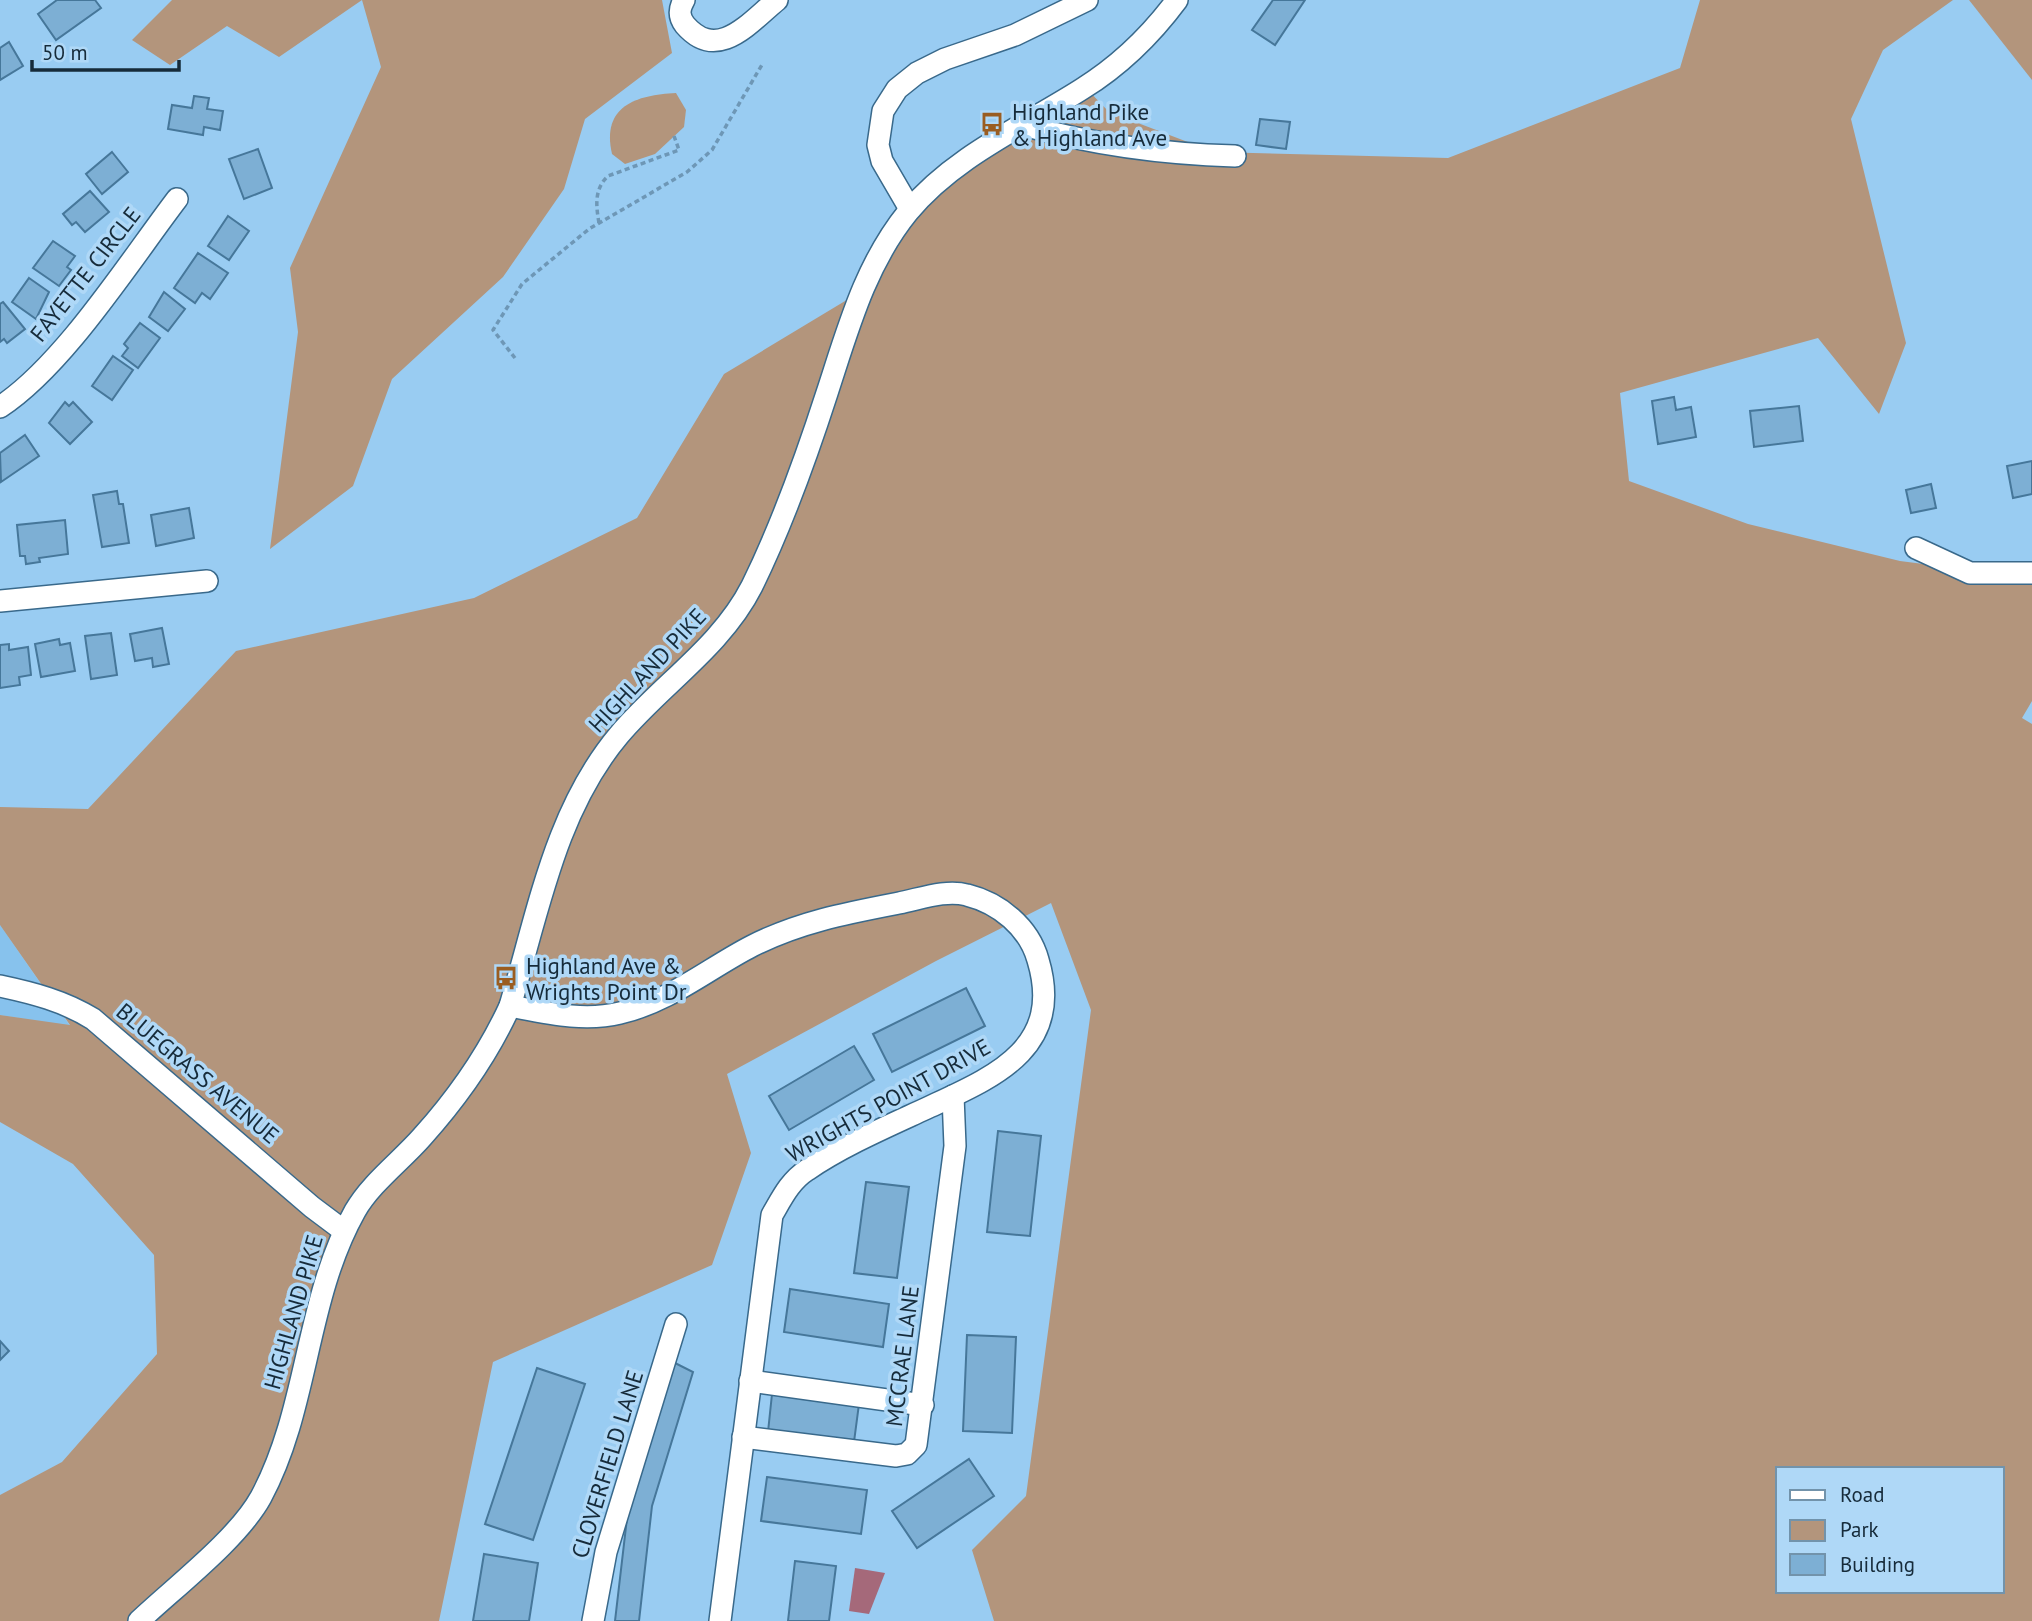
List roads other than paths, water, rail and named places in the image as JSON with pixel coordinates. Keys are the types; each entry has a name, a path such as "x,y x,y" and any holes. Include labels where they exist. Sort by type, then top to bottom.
{"street":[{"path":"684,0 679,10 681,19 694,35 711,41 729,39 777,0"},
{"path":"910,209 882,161 878,145 883,111 897,89 917,73 945,59 1015,35 1087,0"},
{"name":"HIGHLAND PIKE","path":"139,1621 228,1537 260,1499 286,1439 312,1325 344,1231 360,1202 423,1136 472,1075 510,1006 552,861 574,805 595,767 620,734 710,646 740,607 782,516 856,303 881,247 910,209 971,157 1086,87 1143,41 1177,0"},
{"path":"1023,125 1114,147 1173,154 1236,156"},
{"name":"FAYETTE CIRCLE","path":"0,407 39,374 73,335 177,200"},
{"path":"1916,548 1970,573 2032,573"},
{"path":"0,601 207,582"},
{"name":"WRIGHTS POINT DRIVE","path":"510,1006 568,1017 623,1013 655,1001 751,946 800,924 939,895 965,894 989,902 1009,915 1028,937 1040,963 1042,1015 1035,1036 1016,1059 987,1081 807,1170 791,1183 772,1215 720,1621"},
{"name":"BLUEGRASS AVENUE","path":"0,986 36,994 75,1008 93,1019 312,1207 344,1231"},
{"name":"MCCRAE LANE","path":"743,1437 896,1456 907,1454 916,1445 955,1146 953,1096"},
{"name":"CLOVERFIELD LANE","path":"593,1621 606,1552 676,1324"},
{"path":"750,1381 923,1405"}],"place":[{"name":"Highland Pike & Highland Ave","path":"992,124"},
{"name":"Highland Ave & Wrights Point Dr","path":"506,978"}]}
